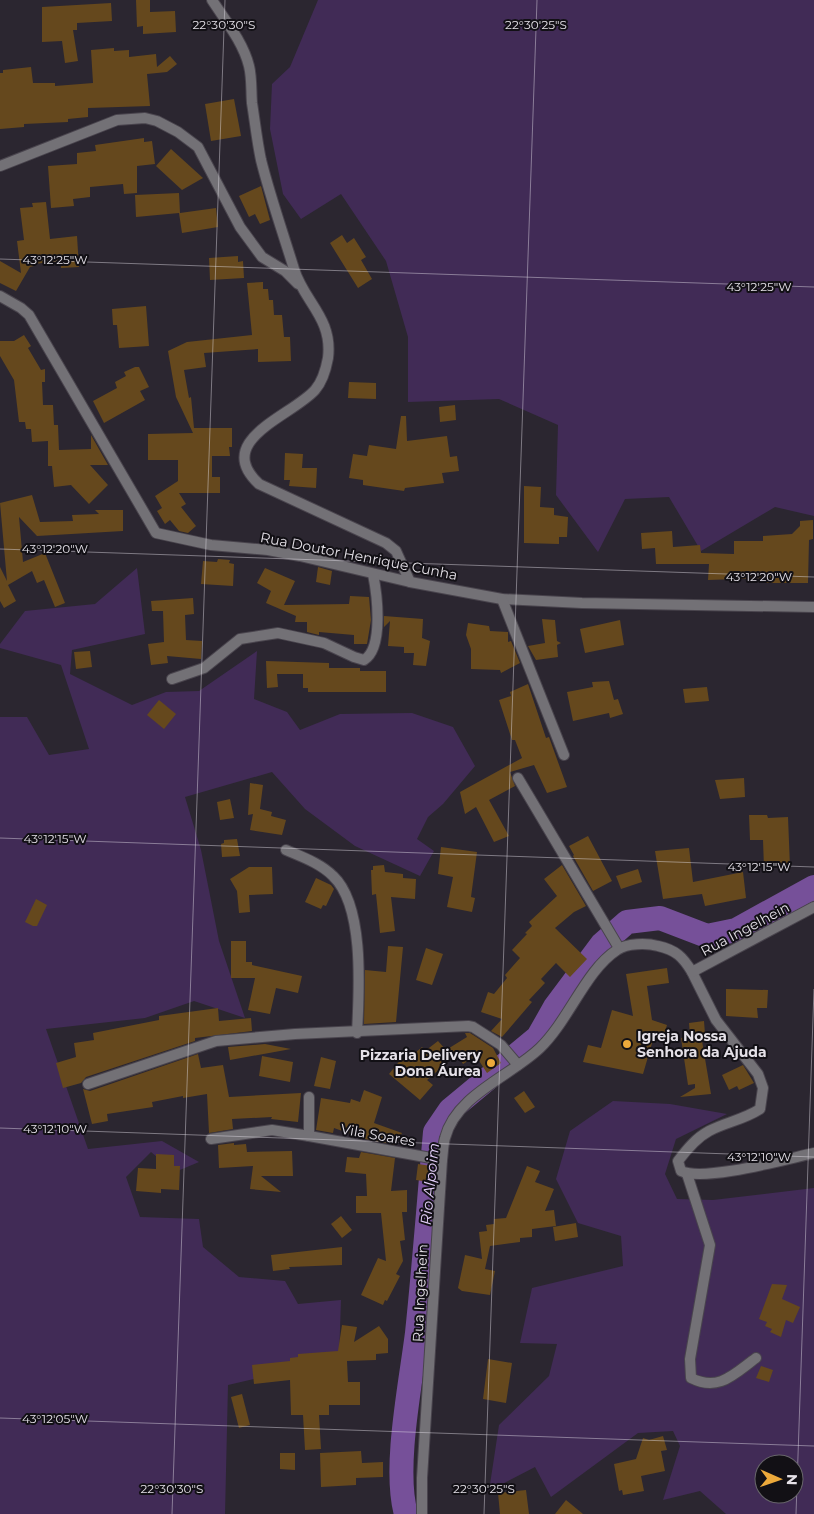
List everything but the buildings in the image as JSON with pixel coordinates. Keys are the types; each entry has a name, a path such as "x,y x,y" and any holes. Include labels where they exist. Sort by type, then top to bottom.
{"street":[{"path":"212,0 240,43 249,66 261,159 298,284"},
{"path":"0,166 117,120 145,118 157,121 178,132 198,147 240,227 262,257 286,272 298,284 316,308 328,337 328,359 323,376 315,390 268,425 248,443 244,451 246,469 259,484 386,544 396,551 410,582"},
{"name":"Rua Doutor Henrique Cunha","path":"0,296 22,308 29,315 156,533 211,545 300,556 410,582 502,599 582,603 814,607"},
{"path":"172,679 204,668 240,639 278,633 324,643 364,660 370,656 375,646 378,597 373,574"},
{"path":"502,599 564,755"},
{"path":"518,778 618,948"},
{"path":"286,850 314,862 334,876 346,896 354,926 359,965 357,1033"},
{"name":"Rua Ingelhein","path":"422,1514 422,1478 441,1160 445,1137 453,1121 478,1094 539,1049 560,1028 592,975 618,948 653,944 669,948 684,956 692,972 814,907"},
{"path":"692,972 716,1020 758,1074 763,1088 760,1109 745,1119 711,1130 687,1149 678,1161 681,1171 687,1174 716,1173 814,1153"},
{"path":"88,1084 216,1041 295,1034 357,1033 468,1026 473,1027 501,1046 517,1065"},
{"path":"309,1097 309,1136"},
{"name":"Vila Soares","path":"211,1140 272,1130 441,1160"},
{"path":"687,1174 710,1245 690,1359 690,1378 702,1384 722,1383 756,1358"}],"shaded area":[{"path":"318,0 814,0 814,516 775,507 701,551 669,497 625,499 598,552 556,495 558,425 499,399 408,402 408,337 386,261 341,194 301,219 283,194 270,129 272,84 290,67"},
{"path":"137,568 145,634 72,650 70,674 132,705 166,692 199,691 257,651 254,699 287,712 300,730 340,714 412,713 453,727 475,766 443,804 428,817 417,839 434,851 420,876 355,846 305,809 272,772 185,797 201,850 219,941 245,1018 194,1001 145,1018 46,1029 88,1149 162,1141 199,1162 175,1172 151,1152 126,1177 140,1217 199,1219 203,1247 239,1277 285,1281 298,1304 341,1300 339,1359 228,1385 225,1514 0,1514 0,717 27,717 49,755 89,749 61,665 0,648 0,644 25,611 95,604"},
{"path":"613,1101 670,1104 727,1114 676,1139 665,1174 677,1199 713,1200 814,1188 814,1514 726,1514 700,1491 663,1500 680,1446 673,1431 638,1433 551,1497 535,1467 489,1491 499,1425 549,1376 557,1344 520,1343 532,1288 623,1266 621,1236 578,1223 556,1179 570,1131"}],"waterway":[{"name":"Rio Alpoim","path":"406,1514 402,1495 402,1449 417,1333 435,1132 450,1110 538,1037 555,1007 602,944 627,922 660,918 707,936 736,930 814,887"}],"place":[{"name":"Igreja Nossa Senhora da Ajuda","path":"627,1044"},
{"name":"Pizzaria Delivery Dona Áurea","path":"491,1063"}]}
